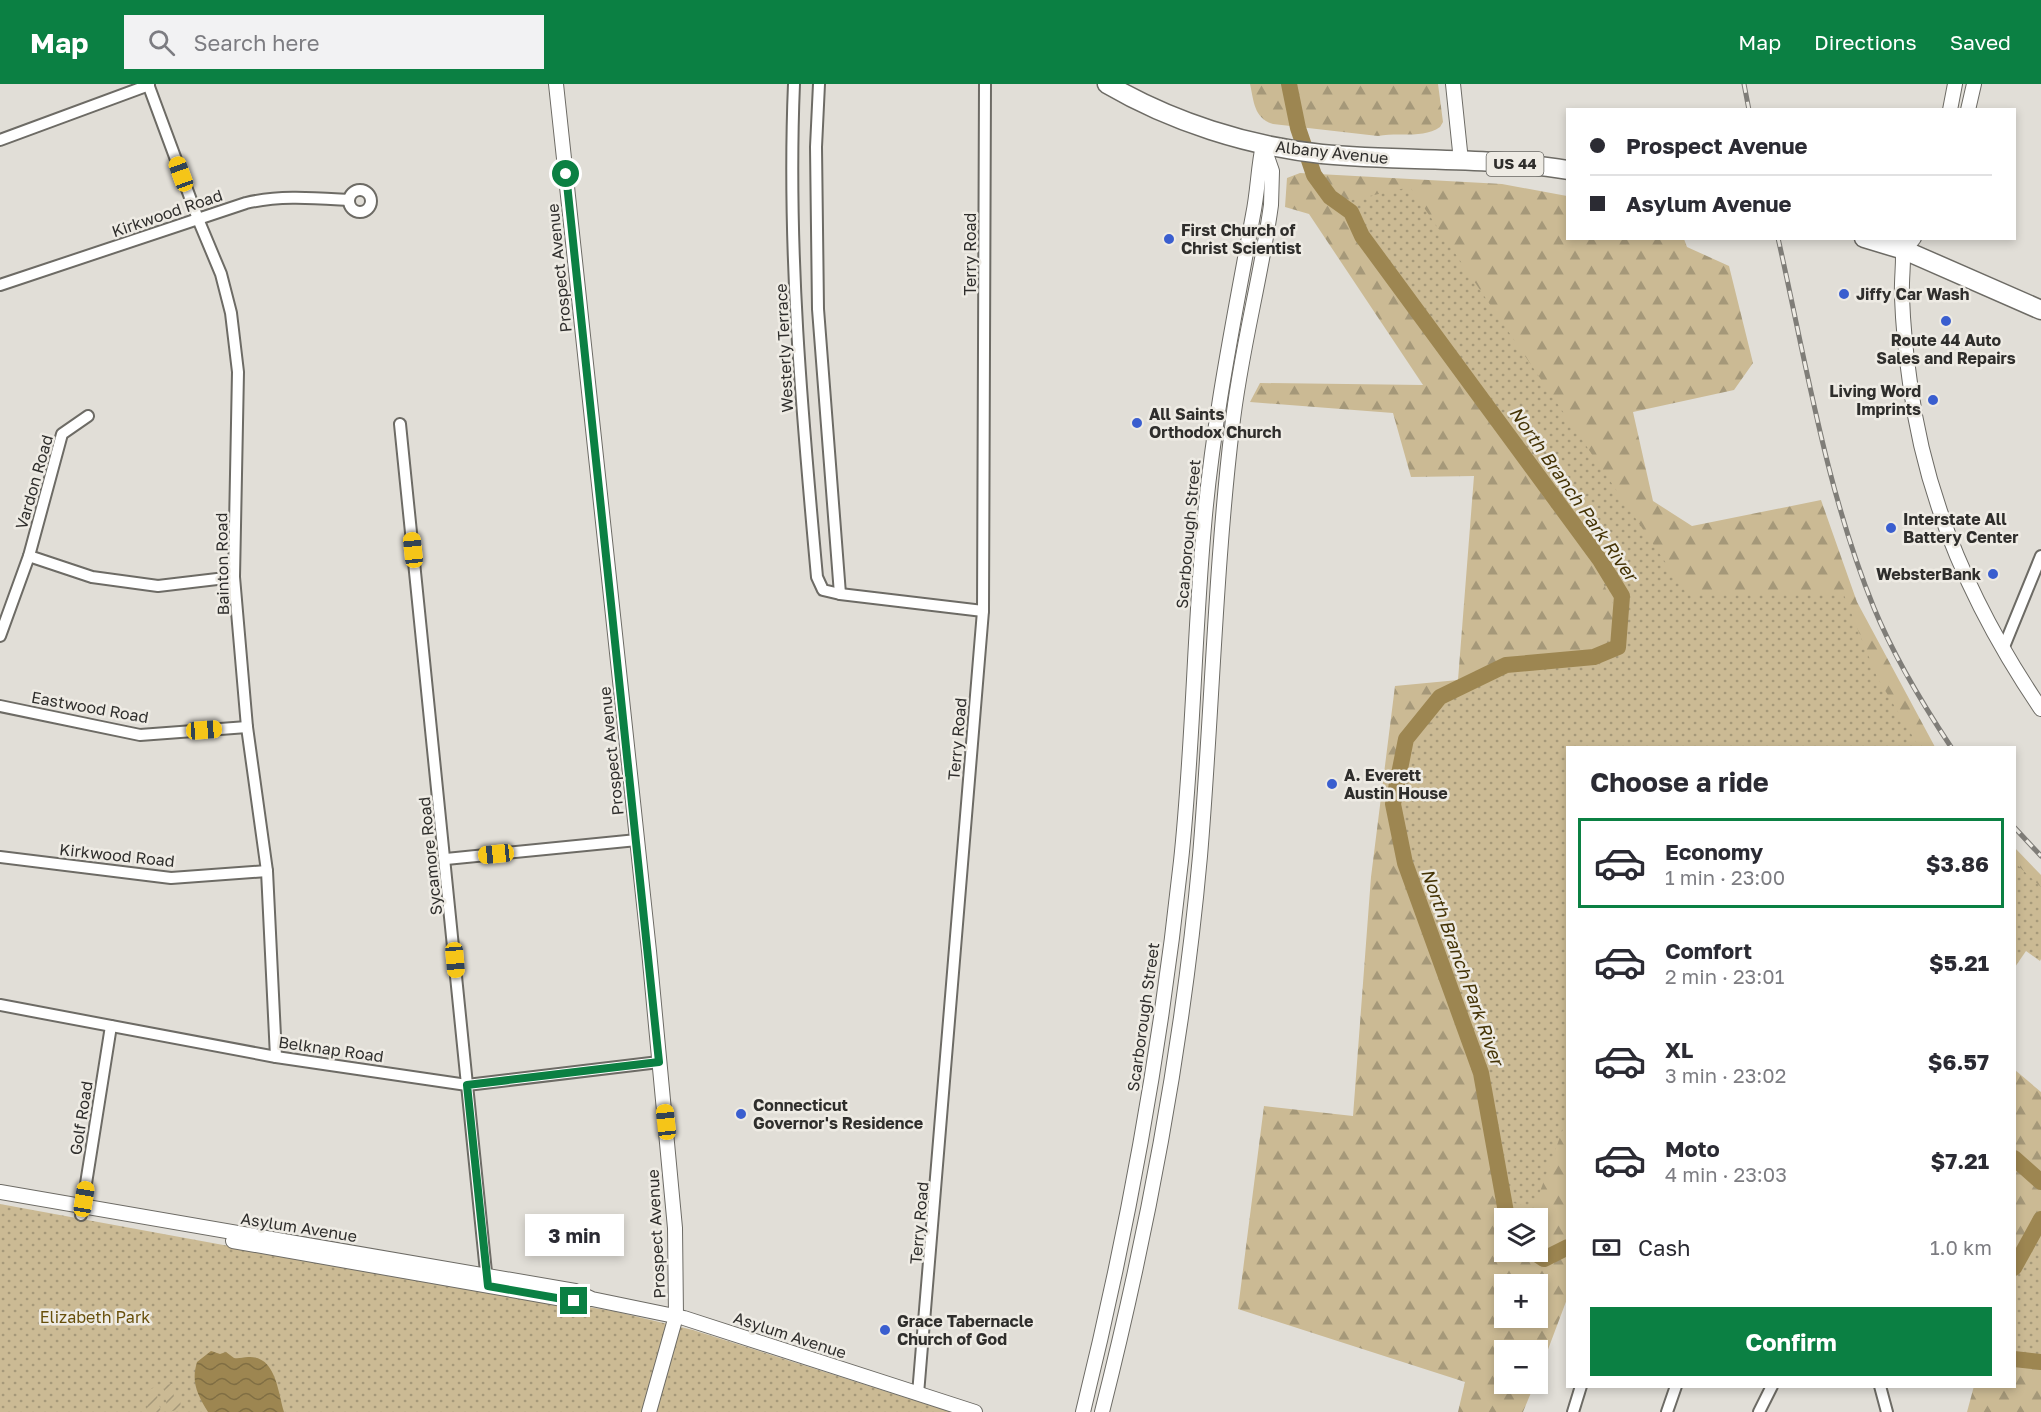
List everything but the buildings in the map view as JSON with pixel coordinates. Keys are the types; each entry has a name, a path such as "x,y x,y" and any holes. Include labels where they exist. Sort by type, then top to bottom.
{"highway":[{"name":"Albany Avenue","path":"1107,84 1190,122 1263,145 1323,154 1461,161 1566,170"},
{"path":"1886,240 1907,242 2041,310"}],"main road":[{"name":"Prospect Avenue","path":"556,84 637,840 675,1228 676,1316 649,1412"},
{"path":"1453,84 1461,161"},
{"path":"1950,108 1955,84"},
{"path":"1968,108 1972,84"},
{"name":"Scarborough Street","path":"1083,1412 1135,1180 1164,1004 1181,858 1204,527 1215,421 1253,219 1263,145"},
{"name":"Scarborough Street","path":"1102,1412 1130,1303 1153,1184 1182,1006 1199,858 1212,695 1221,531 1232,423 1271,205 1272,171 1263,145"},
{"path":"1907,242 1902,295 1906,352 1930,477 1952,543 1974,596 2003,649 2041,709"},
{"path":"1215,421 1232,423"},
{"path":"1204,527 1221,531"},
{"path":"1193,694 1212,695"},
{"path":"1181,858 1199,858"},
{"path":"1164,1004 1182,1006"},
{"path":"1135,1180 1153,1184"},
{"name":"Asylum Avenue","path":"0,1192 82,1210 487,1281 575,1291 592,1299 676,1316 975,1412"},
{"name":"Asylum Avenue","path":"0,1201 82,1210"},
{"path":"1110,1299 1130,1303"}],"street":[{"name":"Westerly Terrace","path":"794,84 793,248 800,387 817,577 823,590 840,594 983,611"},
{"path":"819,84 816,147 818,309 840,594"},
{"name":"Terry Road","path":"918,1394 983,611 985,84"},
{"path":"0,140 149,85"},
{"name":"Bainton Road","path":"149,85 198,219 221,274 231,313 238,372 234,577 247,727 267,871 276,1057"},
{"name":"Kirkwood Road","path":"0,285 267,198 349,200"},
{"name":"Vardon Road","path":"0,636 29,556 62,434 88,416"},
{"name":"Sycamore Road","path":"400,424 446,859 487,1281"},
{"path":"29,556 92,577 158,586 234,577"},
{"path":"2003,649 2041,556"},
{"name":"Eastwood Road","path":"0,706 140,735 247,727"},
{"path":"446,859 637,840"},
{"name":"Kirkwood Road","path":"0,856 171,878 267,871"},
{"name":"Belknap Road","path":"0,1005 276,1057 467,1085 659,1062"},
{"name":"Golf Road","path":"82,1210 111,1026"},
{"path":"1573,1412 1580,1388"},
{"path":"1667,1412 1675,1388"},
{"path":"1759,1412 1771,1388"},
{"path":"1881,1388 1887,1412"}],"green space":[{"path":"1250,84 1438,84 1443,122 1440,127 1426,133 1378,136 1273,124 1258,113"},
{"path":"1300,173 1502,184 1566,196 1566,240 1684,240 1687,247 1729,266 1753,363 1734,390 1633,412 1653,501 1692,526 1821,500 1857,602 1934,746 1566,746 1566,1302 1548,1349 1548,1340 1494,1340 1494,1394 1530,1394 1523,1412 1458,1412 1465,1382 1238,1309 1264,1106 1353,1116 1371,877 1395,686 1458,680 1474,476 1411,477 1393,413 1250,402 1260,383 1423,385 1309,214 1285,207 1287,178"},
{"path":"1410,187 1687,594 1844,595 1877,677 1918,746 1566,746 1566,1121 1534,1208 1497,1199 1492,1143 1483,1097 1462,1043 1420,906 1393,831 1392,806 1398,774 1454,688 1485,673 1522,665 1559,665 1589,661 1608,649 1615,631 1613,604 1595,566 1529,477 1491,418 1420,321 1343,202"},
{"path":"2016,849 2041,875 2041,952 2022,944 2016,955"},
{"path":"2016,864 2041,887 2040,961 2026,951 2016,966"},
{"path":"2016,1071 2041,1092 2041,1412 1967,1412 1973,1388 2016,1388"},
{"name":"Elizabeth Park","path":"0,1204 337,1266 613,1311 693,1330 951,1412 0,1412"},
{"path":"2041,1222 2041,1360 2016,1359 2016,1268"},
{"path":"172,1384 174,1397 180,1398 181,1409 168,1412 163,1385"},
{"path":"155,1387 161,1412 146,1412 151,1389"}],"water":[{"path":"211,1351 220,1354 226,1352 234,1358 257,1358 265,1362 274,1377 284,1412 208,1412 198,1394 195,1369 197,1362"}],"waterway":[{"name":"North Branch Park River","path":"1289,84 1298,128 1314,175 1330,197 1351,212 1362,236 1600,560 1622,596 1618,647 1594,657 1506,665 1440,697 1406,739 1393,804 1405,863 1481,1073 1505,1208"},
{"name":"North Branch Park River","path":"2016,1160 2041,1182"},
{"name":"North Branch Park River","path":"2016,1264 2041,1219"},
{"name":"North Branch Park River","path":"1548,1257 1566,1248"},
{"name":"North Branch Park River","path":"2016,1359 2041,1362"}],"railway":[{"path":"1744,84 1749,108"},
{"path":"1778,240 1818,425 1857,563 1890,644 1919,697 1950,746"},
{"path":"2016,829 2041,856"}],"place":[{"name":"First Church of Christ Scientist","path":"1169,239"},
{"name":"Jiffy Car Wash","path":"1844,294"},
{"name":"Route 44 Auto Sales and Repairs","path":"1946,321"},
{"name":"Living Word Imprints","path":"1933,400"},
{"name":"All Saints Orthodox Church","path":"1137,423"},
{"name":"Interstate All Battery Center","path":"1891,528"},
{"name":"WebsterBank","path":"1993,574"},
{"name":"A. Everett Austin House","path":"1332,784"},
{"name":"Connecticut Governor's Residence","path":"741,1114"},
{"name":"Grace Tabernacle Church of God","path":"885,1330"}],"route":[{"path":"566,174 659,1062 467,1085 488,1286 574,1301"}]}
